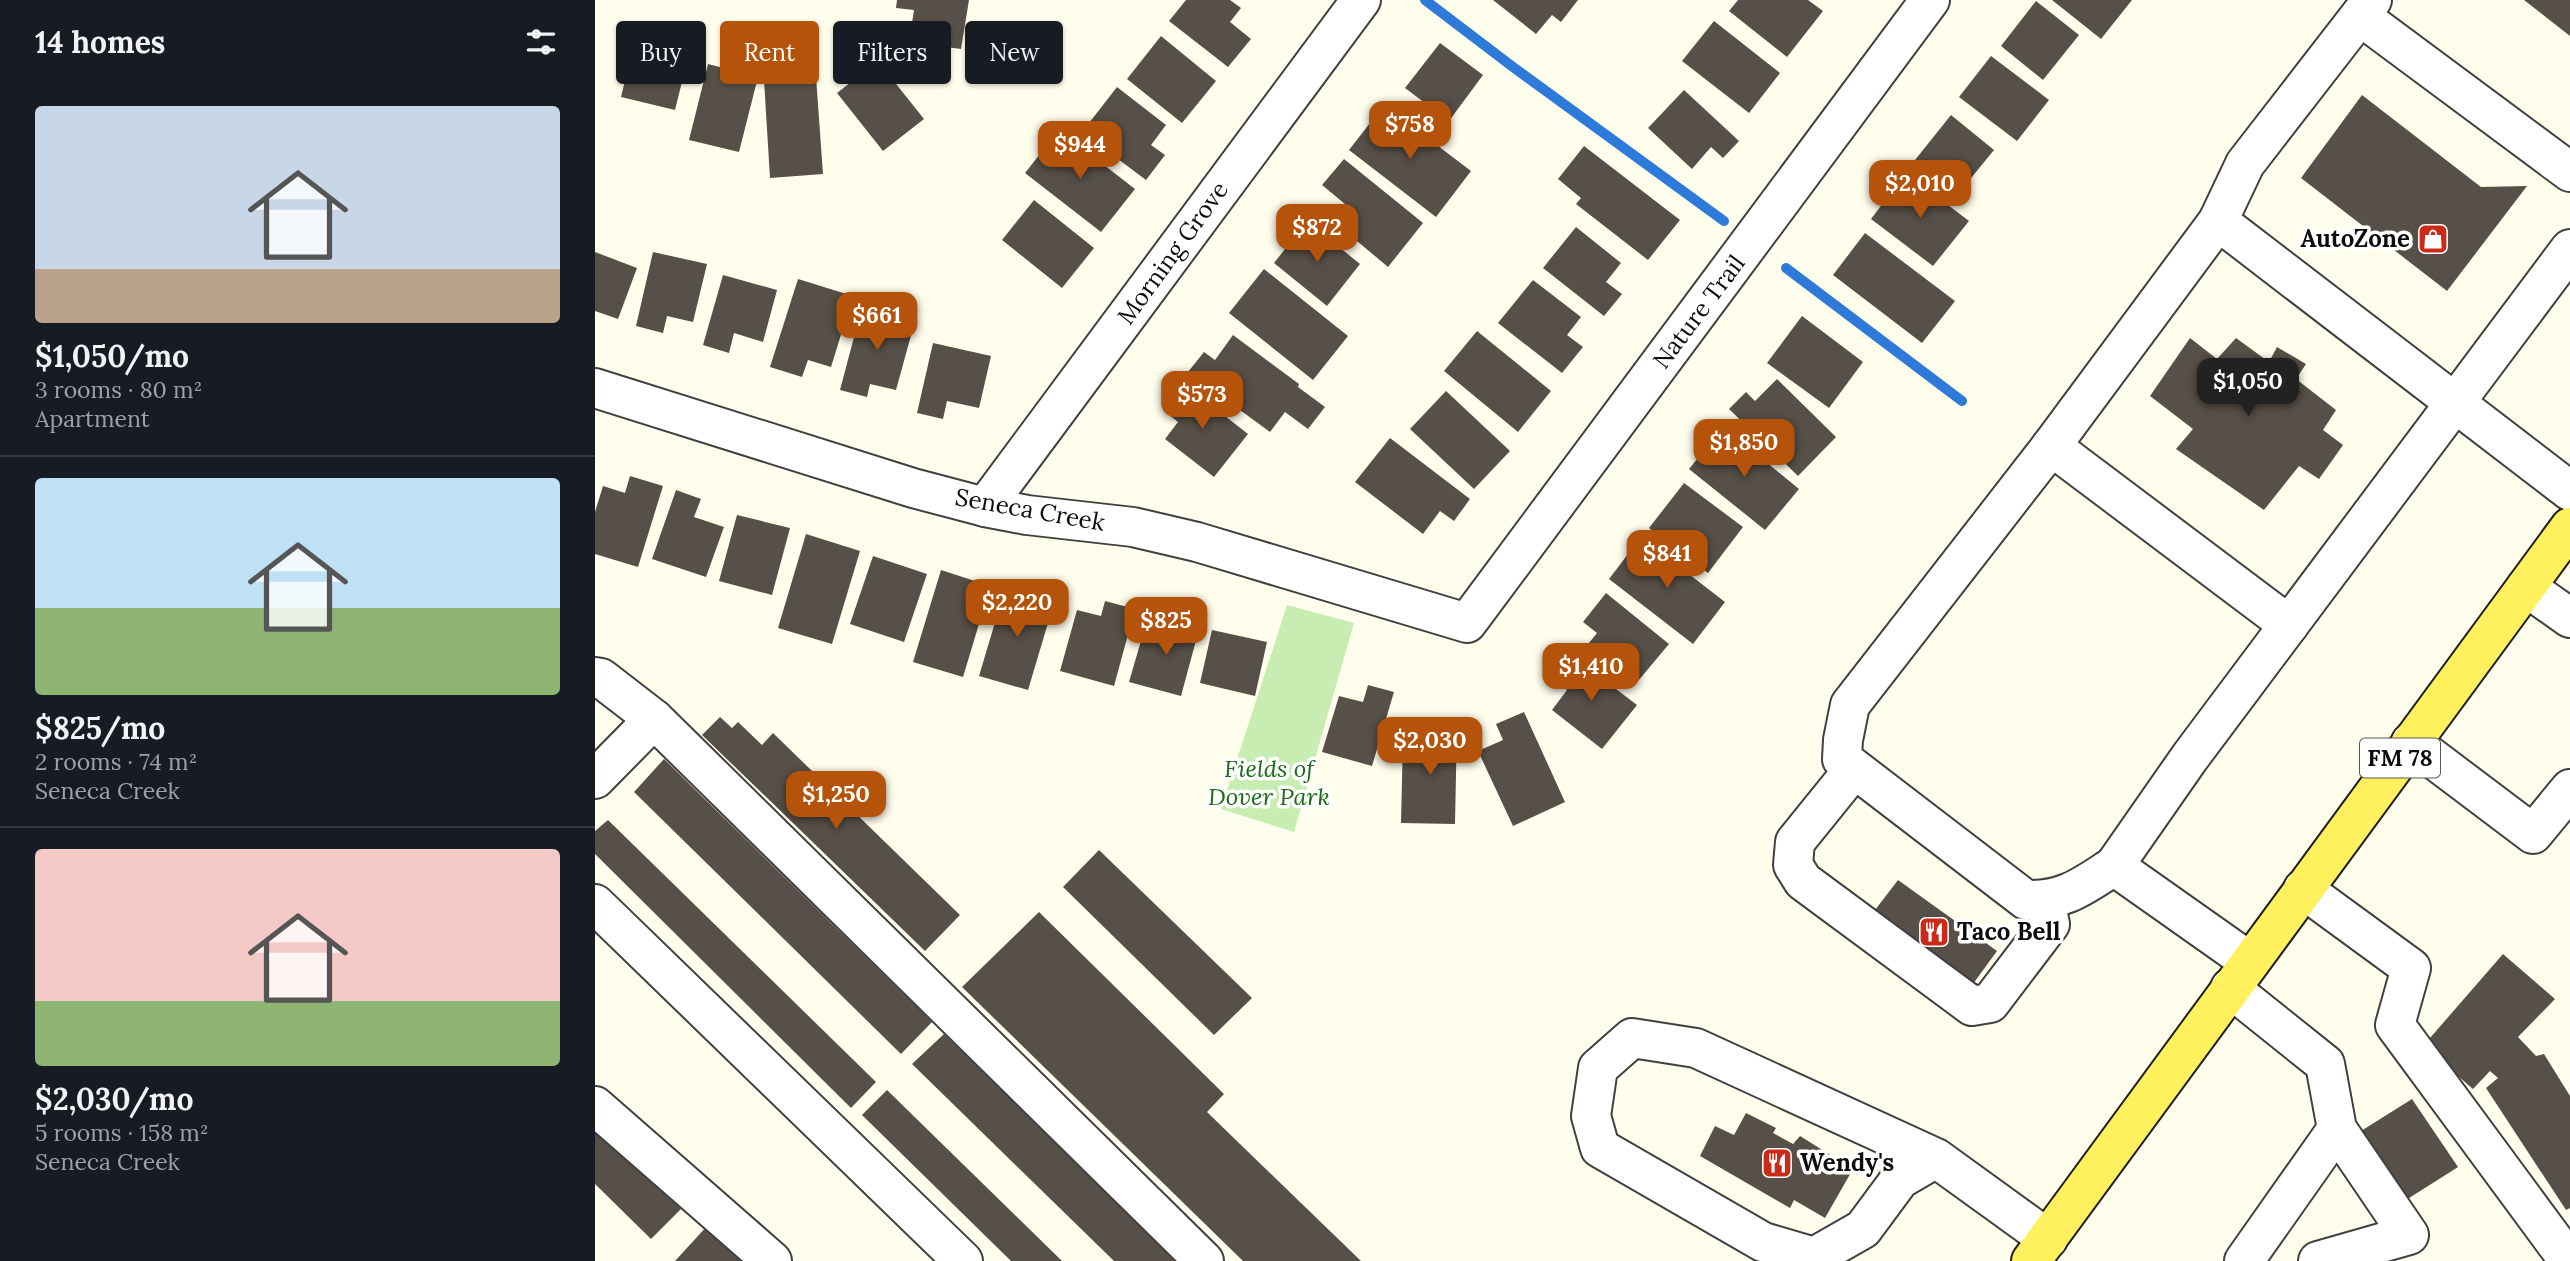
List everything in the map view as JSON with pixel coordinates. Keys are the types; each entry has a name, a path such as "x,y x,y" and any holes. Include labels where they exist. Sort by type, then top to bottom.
{"main road":[{"name":"FM 78","path":"2039,1250 2570,527"}],"street":[{"name":"Morning Grove","path":"985,507 1361,0"},
{"name":"Nature Trail","path":"1467,623 1930,0"},
{"path":"2570,172 2366,8 2245,164 2218,221 2051,446 1850,705 1842,759 2026,901 2045,901 2073,893 2114,866 2190,757 2570,249"},
{"path":"2218,221 2570,491"},
{"name":"Seneca Creek","path":"595,388 913,488 1027,515 1133,527 1197,542 1467,623"},
{"path":"2051,446 2289,625"},
{"path":"2526,587 2570,618"},
{"path":"595,677 601,678 653,719 1204,1261"},
{"path":"595,779 653,719"},
{"path":"2411,742 2533,834 2570,789"},
{"path":"1854,769 1795,842 1793,865 1803,881 1972,1006 1990,1003 2050,924 2045,901"},
{"path":"2114,866 2240,975 2325,1064 2337,1129 2409,1235 2318,1261"},
{"path":"2303,889 2411,968 2395,1025 2569,1261"},
{"path":"595,904 963,1261"},
{"path":"1936,1158 1900,1179 1863,1229 1814,1257 1763,1242 1600,1148 1591,1116 1598,1068 1632,1038 1696,1048 1936,1158 2039,1250"},
{"path":"595,1106 772,1261"},
{"path":"2244,1261 2337,1129"}],"green space":[{"name":"Fields of Dover Park","path":"1287,605 1354,623 1294,832 1221,809"}],"building":[{"path":"897,0 969,0 961,49 951,48 951,21 912,21 914,10 896,8"},
{"path":"1186,0 1230,0 1241,8 1230,22 1251,39 1228,67 1169,21"},
{"path":"1493,0 1578,0 1561,22 1552,15 1536,34"},
{"path":"1738,0 1808,0 1823,11 1787,57 1729,11"},
{"path":"2052,0 2132,0 2101,39"},
{"path":"2524,0 2570,0 2570,36"},
{"path":"2036,1 2079,35 2043,80 2001,46"},
{"path":"1714,21 1780,73 1749,113 1682,61"},
{"path":"1161,36 1216,81 1182,123 1127,79"},
{"path":"1440,43 1483,75 1449,121 1405,88"},
{"path":"1991,56 2049,100 2017,141 1959,97"},
{"path":"708,64 720,67 720,84 756,84 739,152 689,140 703,84 706,84"},
{"path":"624,84 681,84 675,110 621,97"},
{"path":"764,84 817,84 823,174 770,178"},
{"path":"849,84 896,84 924,119 883,151 837,93"},
{"path":"1117,87 1166,125 1151,145 1165,155 1146,180 1082,132"},
{"path":"1684,90 1739,141 1723,158 1711,147 1692,169 1648,128"},
{"name":"AutoZone","path":"2362,95 2481,187 2527,186 2447,291 2301,178"},
{"path":"1384,105 1471,171 1436,217 1349,150"},
{"path":"1951,115 1994,150 1958,194 1915,160"},
{"path":"1059,130 1135,189 1101,232 1025,173"},
{"path":"1584,146 1680,220 1648,260 1576,204 1581,198 1558,179"},
{"path":"1344,159 1423,223 1388,267 1332,220 1345,204 1322,185"},
{"path":"1906,173 1969,221 1933,266 1871,219"},
{"path":"1034,200 1094,248 1062,288 1002,240"},
{"path":"1307,221 1360,264 1327,306 1274,263"},
{"path":"1576,227 1621,263 1606,282 1622,294 1604,316 1543,268"},
{"path":"1865,233 1955,301 1922,343 1833,275"},
{"path":"595,252 637,268 618,319 595,311"},
{"path":"653,252 707,264 693,322 667,316 663,333 636,326"},
{"path":"1264,269 1348,336 1313,380 1229,313"},
{"path":"723,275 777,290 763,342 734,333 729,353 703,345"},
{"path":"798,279 853,296 831,367 808,360 802,377 770,367"},
{"path":"1533,280 1581,317 1567,335 1583,347 1562,373 1498,323"},
{"path":"862,307 915,321 896,390 870,384 867,397 840,390"},
{"path":"1802,316 1863,362 1829,408 1767,363"},
{"path":"1477,331 1551,391 1518,432 1444,371"},
{"path":"1233,335 1325,407 1308,429 1285,412 1270,432 1188,372 1204,352 1215,360"},
{"path":"2190,338 2217,359 2236,338 2269,362 2277,347 2306,364 2296,379 2336,410 2323,430 2343,445 2319,479 2299,466 2264,510 2176,449 2193,429 2150,396"},
{"path":"933,343 991,356 979,408 947,401 943,419 917,413"},
{"path":"1777,379 1836,437 1798,476 1729,409 1746,392 1755,401"},
{"path":"1184,384 1248,434 1214,477 1165,439 1178,422 1163,410"},
{"path":"1446,391 1510,451 1474,489 1410,429"},
{"path":"1723,427 1799,489 1765,530 1689,469"},
{"path":"1390,438 1470,499 1454,521 1440,511 1423,534 1355,482"},
{"path":"630,476 663,486 638,567 595,554 595,512 603,486 625,493"},
{"path":"1684,483 1743,527 1708,573 1649,528"},
{"path":"676,490 701,499 694,517 724,527 706,577 652,559"},
{"path":"737,515 790,528 772,595 719,581"},
{"path":"806,534 860,551 832,644 778,628"},
{"path":"1641,537 1725,602 1693,644 1609,579"},
{"path":"873,556 927,574 904,642 850,624"},
{"path":"941,570 975,581 970,600 985,604 963,677 913,662"},
{"path":"1005,589 1054,603 1028,690 979,676"},
{"path":"1606,593 1669,644 1633,687 1585,648 1597,633 1583,622"},
{"path":"1105,601 1135,609 1114,686 1060,671 1077,610 1101,616"},
{"path":"1175,616 1201,622 1181,696 1129,682 1145,627 1170,633"},
{"path":"1212,630 1267,642 1255,696 1200,683"},
{"path":"1573,656 1637,705 1602,749 1552,710 1567,690 1554,681"},
{"path":"1368,685 1394,692 1372,766 1322,752 1339,696 1363,702"},
{"path":"1524,712 1565,802 1513,826 1478,751 1503,740 1496,724"},
{"path":"720,717 732,728 738,722 762,745 773,733 960,915 925,951 702,735"},
{"path":"1435,723 1457,724 1455,824 1401,823 1403,737 1434,738"},
{"path":"664,759 932,1022 901,1054 634,792"},
{"path":"608,820 876,1082 851,1108 595,854 595,831"},
{"path":"1099,850 1252,998 1214,1035 1063,887"},
{"name":"Taco Bell","path":"1898,880 1997,951 1970,988 1872,914"},
{"path":"1039,912 1224,1094 1207,1112 1361,1261 1243,1261 962,987"},
{"path":"2503,954 2555,999 2518,1037 2536,1056 2544,1054 2570,1096 2570,1208 2566,1210 2486,1088 2498,1078 2490,1071 2473,1089 2423,1046"},
{"path":"944,1034 1177,1261 1114,1261 912,1064"},
{"path":"887,1090 1062,1261 1011,1261 862,1115"},
{"path":"2412,1099 2458,1167 2406,1200 2361,1131"},
{"name":"Wendy's","path":"1746,1113 1776,1128 1773,1133 1793,1144 1800,1136 1853,1169 1825,1218 1794,1200 1790,1208 1700,1156 1715,1126 1734,1135"},
{"path":"595,1125 681,1209 651,1239 595,1184"},
{"path":"708,1225 746,1261 675,1261"}],"waterway":[{"path":"1425,0 1724,221"},
{"path":"1786,268 1962,401"}],"place":[{"name":"AutoZone","path":"2433,239"},
{"name":"Taco Bell","path":"1934,932"},
{"name":"Wendy's","path":"1777,1163"}]}
